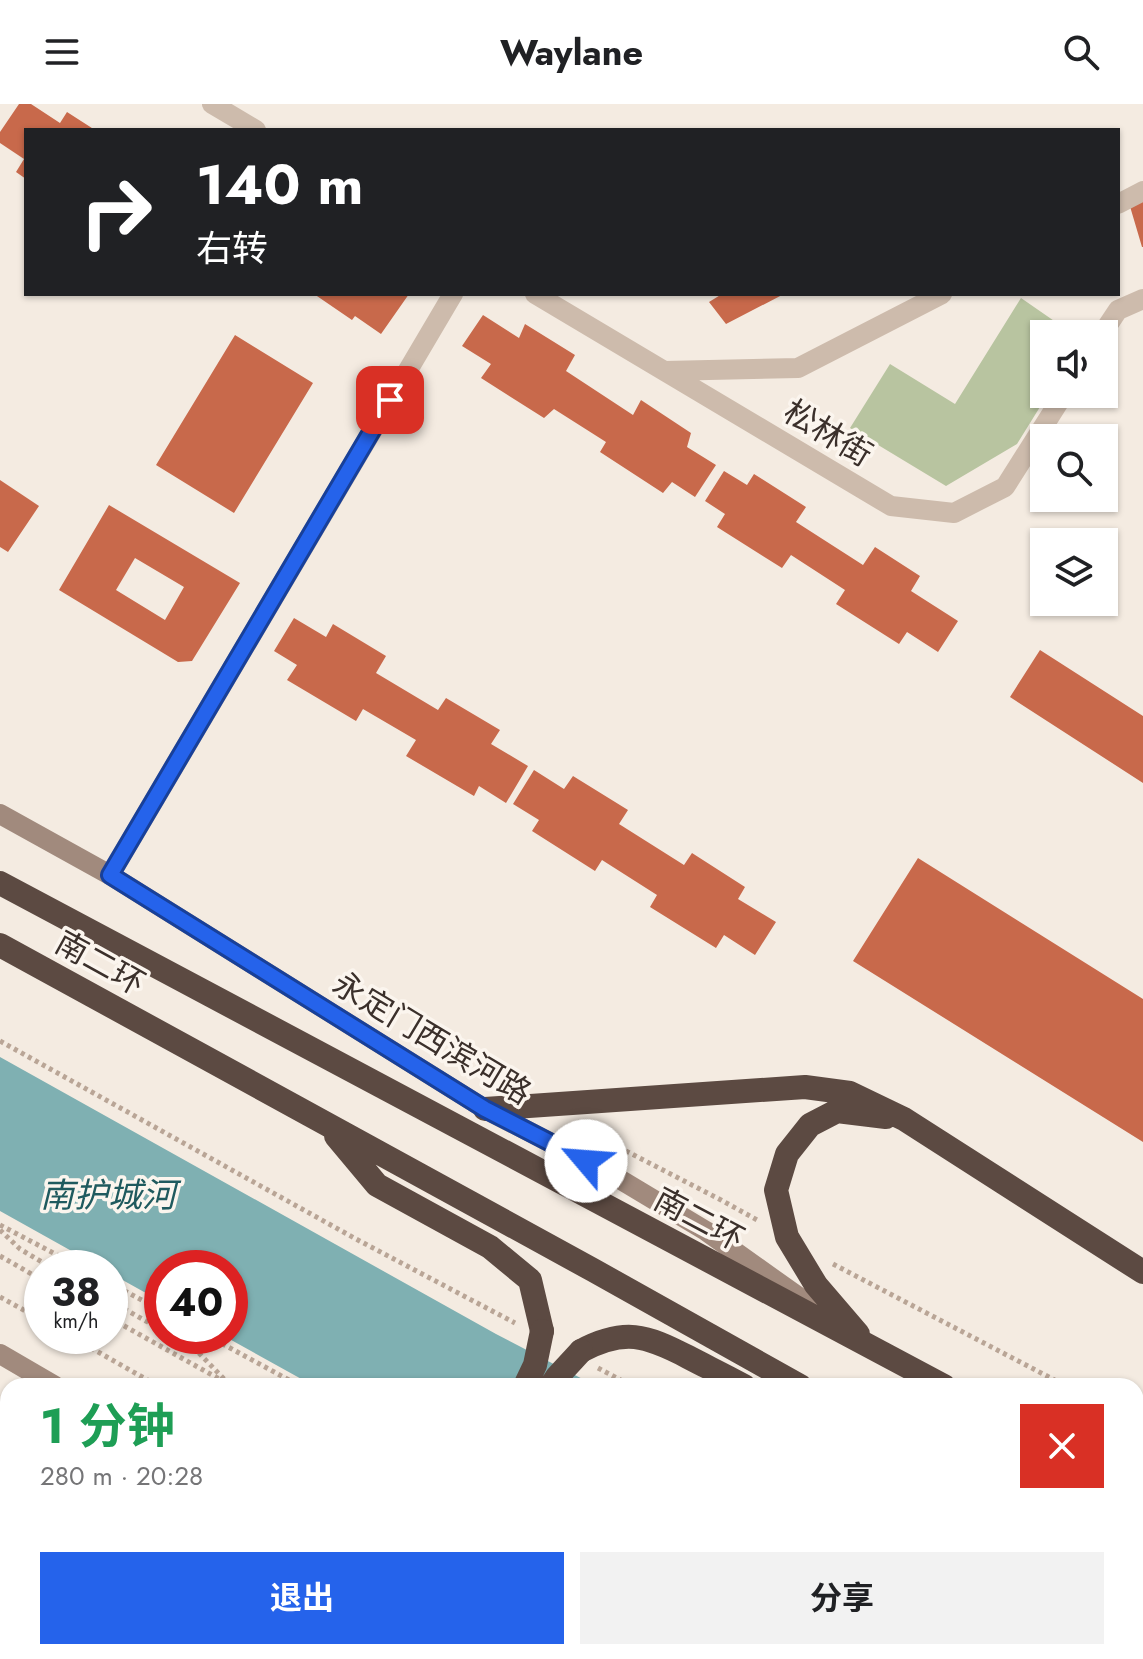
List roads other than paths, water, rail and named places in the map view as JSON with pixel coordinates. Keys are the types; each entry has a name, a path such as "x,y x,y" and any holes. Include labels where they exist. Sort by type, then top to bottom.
{"highway":[{"name":"南二环","path":"0,883 929,1378"},
{"name":"南二环","path":"0,945 786,1378"},
{"path":"485,1109 805,1087 850,1093 904,1119 1143,1272"},
{"path":"868,1346 816,1285 787,1237 776,1190 787,1154 810,1125 837,1111 904,1119"},
{"path":"327,1124 377,1185 490,1247 530,1280 535,1365 529,1378"},
{"path":"556,1378 586,1358 600,1341 623,1337 643,1338 662,1344 728,1378"}],"street":[{"path":"216,105 253,128"},
{"path":"1120,203 1143,191"},
{"path":"110,875 452,296"},
{"name":"松林街","path":"538,296 891,506 954,513 1005,487 1055,408"},
{"path":"665,371 798,368 938,296"},
{"path":"1111,320 1118,310 1143,299"},
{"name":"永定门西滨河路","path":"0,814 110,875 485,1109 611,1174 706,1231 868,1346"},
{"path":"0,1354 41,1378"}],"water":[{"name":"南护城河","path":"0,1057 496,1334 581,1378 300,1378 248,1349 248,1250 144,1250 144,1292 128,1283 128,1250 70,1250 0,1211"}]}
